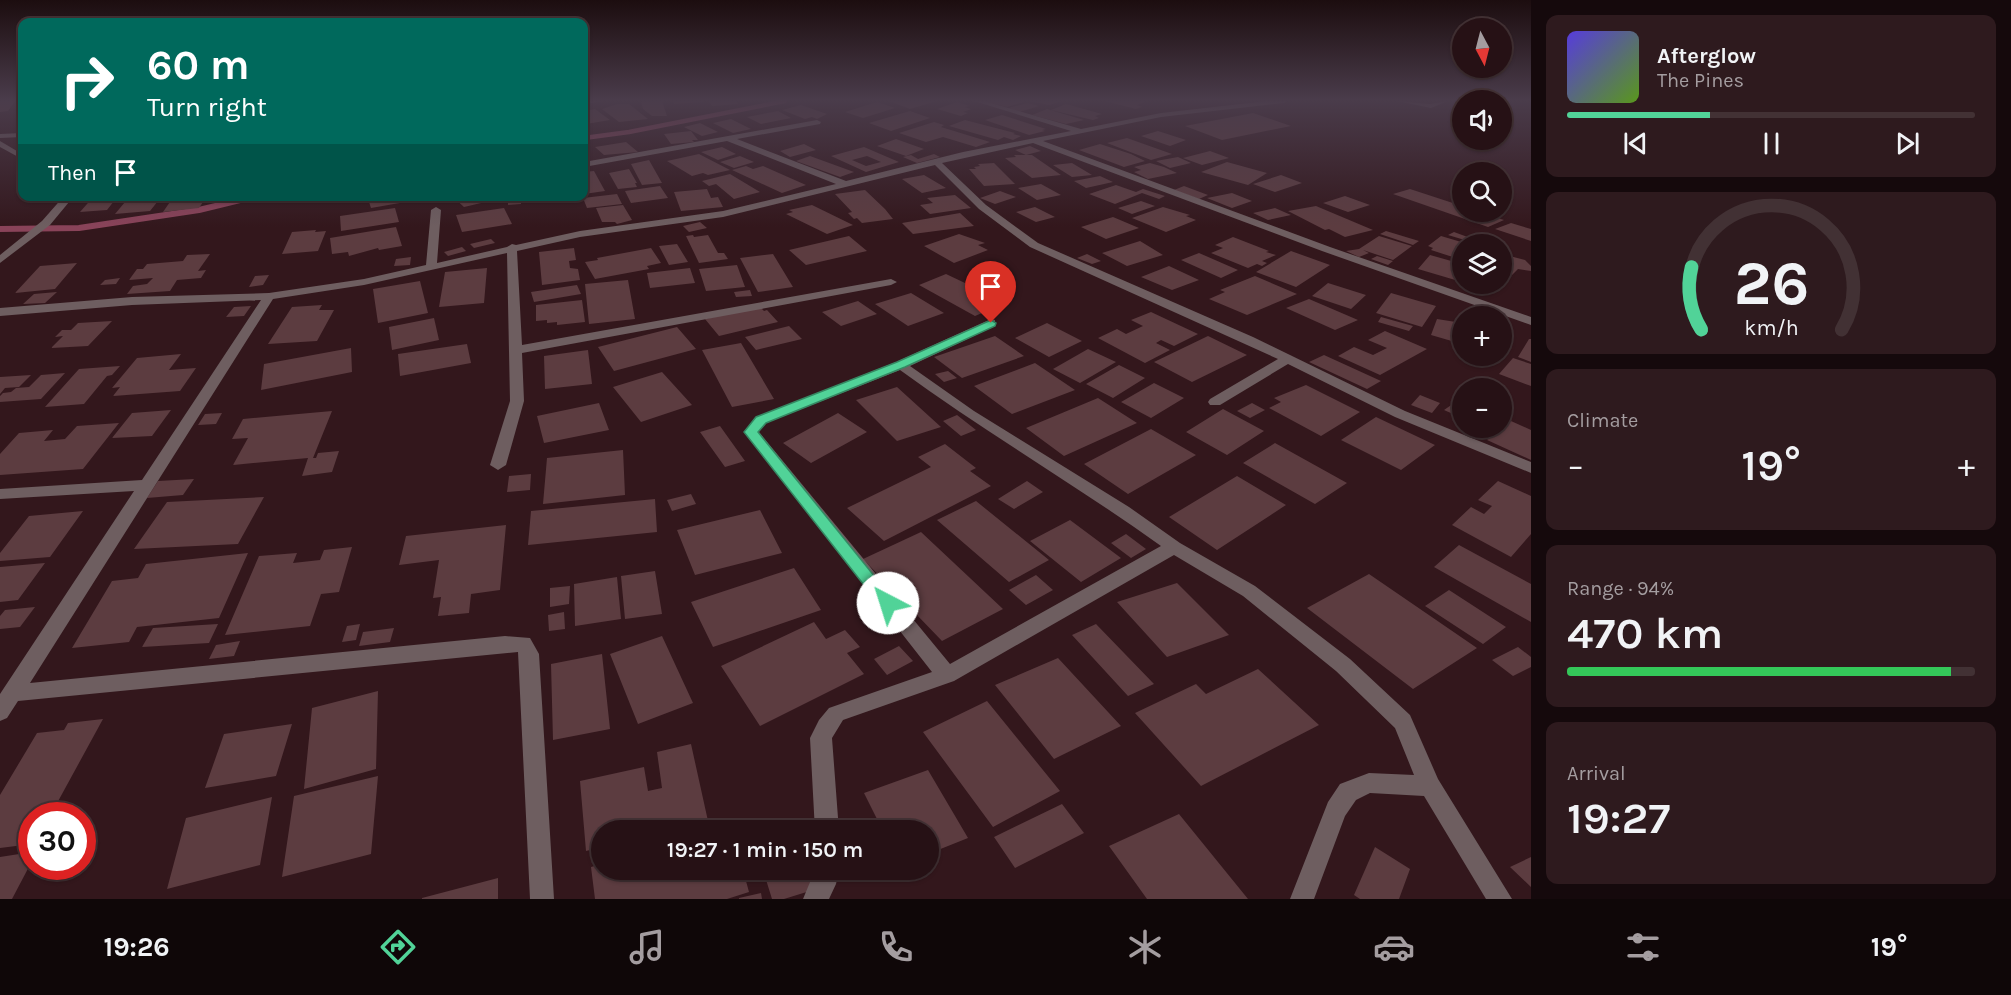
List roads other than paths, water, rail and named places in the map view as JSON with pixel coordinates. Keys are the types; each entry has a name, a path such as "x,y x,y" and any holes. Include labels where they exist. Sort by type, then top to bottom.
{"street":[{"path":"1,143 18,155"},
{"path":"588,163 707,143"},
{"path":"740,143 845,184"},
{"path":"0,312 132,301 269,296 364,282 580,234 723,214 1025,143"},
{"path":"1039,143 1326,249 1531,321"},
{"path":"0,154 12,151"},
{"path":"937,162 972,200 1014,233 1034,245 1288,359 1401,414 1531,468"},
{"path":"0,260 46,223 66,201"},
{"path":"431,266 436,210"},
{"path":"498,465 517,401 512,248"},
{"path":"517,350 891,282"},
{"path":"0,711 269,296"},
{"path":"947,675 751,432 761,420 901,365 991,323"},
{"path":"1215,402 1288,359"},
{"path":"901,365 969,414 1123,511 1174,547 1249,591 1343,665 1403,722 1430,786 1500,899"},
{"path":"0,494 145,485"},
{"path":"826,820 820,755 821,738 836,714 947,675 1174,547"},
{"path":"13,693 523,644 529,654 542,899"},
{"path":"1302,899 1336,810 1348,792 1369,783 1430,786"},
{"path":"815,899 825,880"}],"waterway":[{"path":"0,229 79,228 199,210 236,201"}]}
